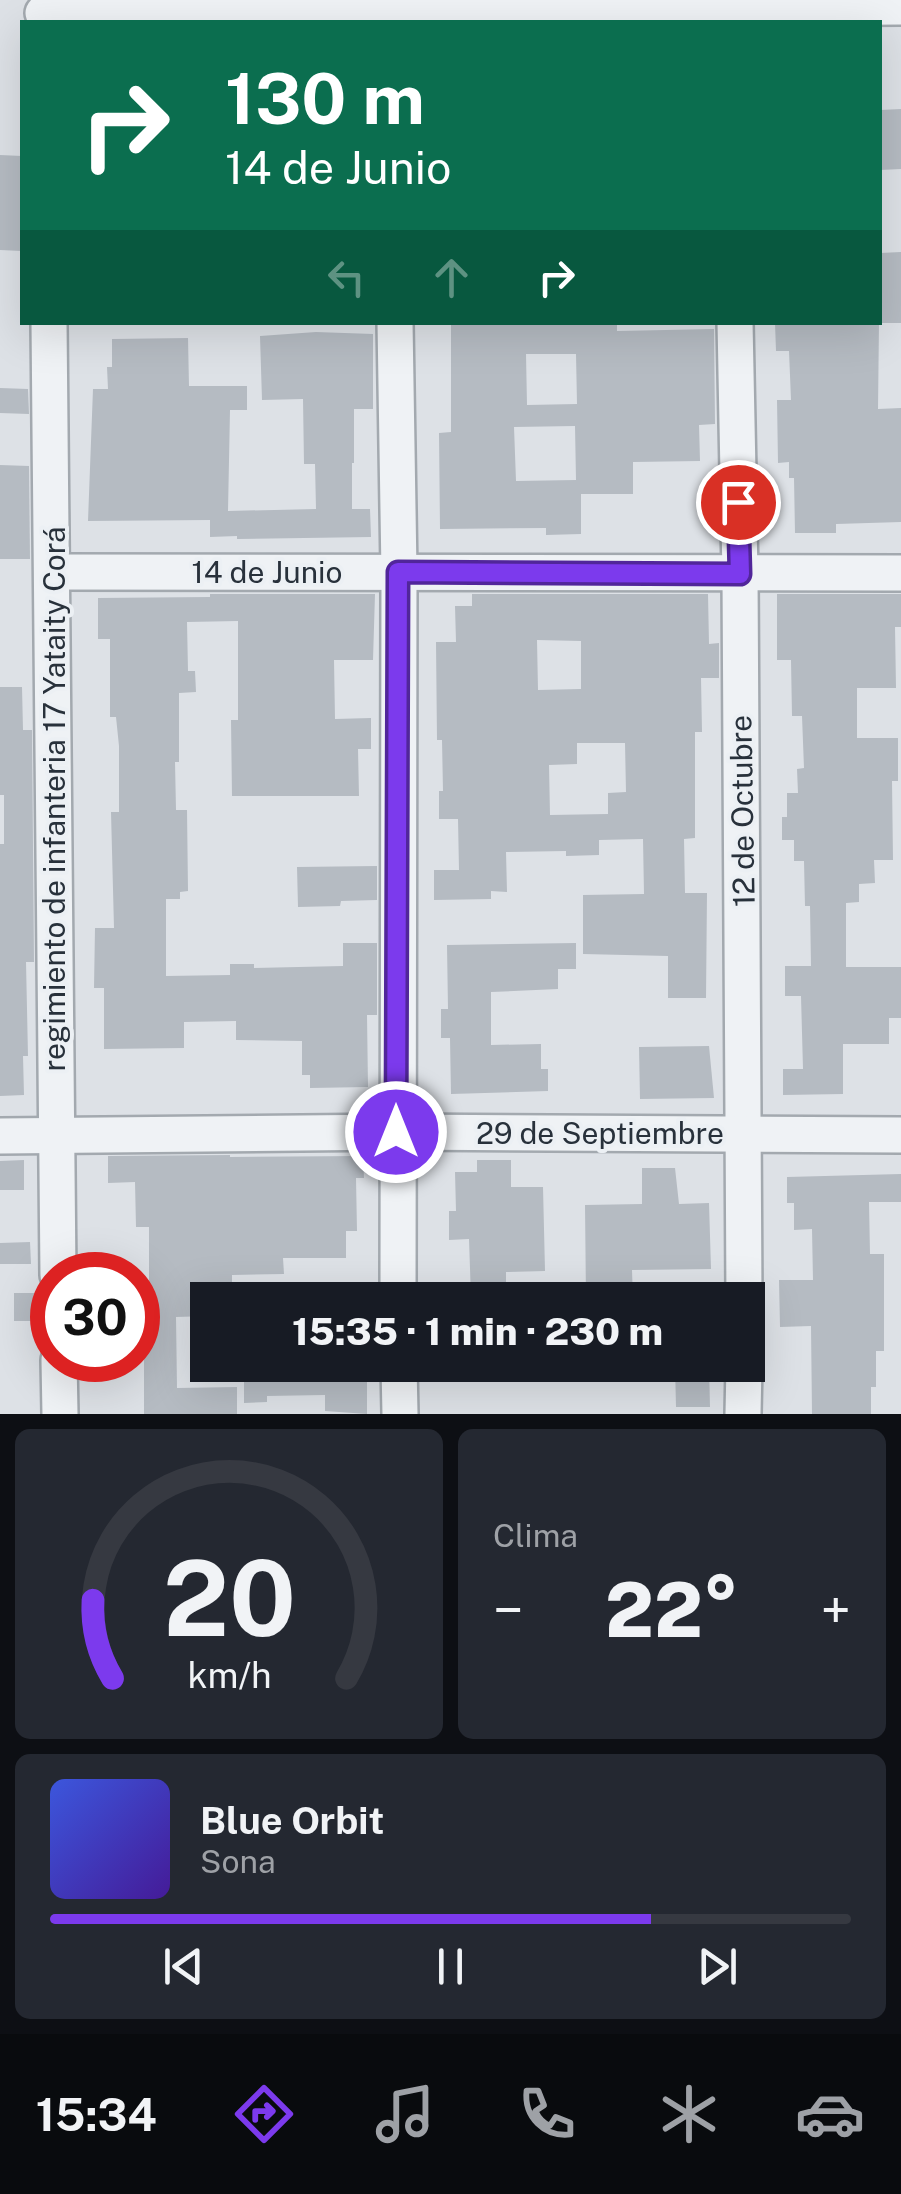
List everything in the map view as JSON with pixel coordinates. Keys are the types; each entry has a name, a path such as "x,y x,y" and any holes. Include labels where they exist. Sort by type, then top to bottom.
{"street":[{"path":"43,12 901,8"},
{"name":"regimiento de infanteria 17 Yataity Corá","path":"48,325 54,572 58,1252"},
{"path":"395,325 398,1282"},
{"name":"12 de Octubre","path":"735,325 744,1282"},
{"name":"14 de Junio","path":"54,572 901,573"},
{"name":"29 de Septiembre","path":"0,1136 396,1132 901,1134"},
{"path":"59,1382 60,1414"},
{"path":"399,1382 400,1414"},
{"path":"744,1382 744,1414"}],"building":[{"path":"901,109 901,169 882,170 882,110"},
{"path":"0,155 20,156 20,251 0,250"},
{"path":"901,252 901,323 882,323 882,253"},
{"path":"451,325 617,325 617,331 714,329 715,424 699,425 700,461 633,462 633,494 581,494 581,534 546,535 546,528 440,529 439,433 451,432","holes":["526,354 576,354 577,404 527,405","575,426 576,480 516,481 514,427"]},
{"path":"775,325 879,325 878,409 901,408 901,522 836,524 836,533 795,533 794,478 789,478 789,462 778,463 777,400 791,400 789,351 776,351"},
{"path":"316,332 373,334 373,409 354,409 352,463 352,509 370,509 371,537 237,539 210,537 210,520 88,521 93,389 108,389 112,339 188,338 189,386 247,386 247,410 230,410 228,511 316,509 315,464 304,464 303,399 262,400 260,336"},
{"path":"0,388 28,389 29,414 0,413"},
{"path":"0,465 29,466 30,559 0,559"},
{"path":"375,594 373,660 334,660 335,719 371,718 371,749 358,749 359,796 232,796 231,720 238,720 238,621 187,622 188,671 195,671 196,692 179,693 179,762 175,762 176,810 187,810 188,891 180,892 180,899 166,899 166,976 230,975 230,964 254,964 254,968 343,966 343,943 377,943 377,1015 367,1015 368,1087 310,1088 310,1075 302,1075 302,1041 236,1040 236,1021 184,1022 184,1048 104,1049 104,988 94,988 95,928 114,928 111,812 119,812 119,746 116,717 110,717 110,639 98,639 98,598"},
{"path":"472,594 708,594 709,644 719,643 719,678 701,678 702,732 695,732 695,838 684,839 685,893 707,893 706,998 668,998 668,956 583,954 583,895 644,894 643,839 599,840 599,855 506,852 507,892 491,891 491,899 434,900 434,870 459,870 458,819 439,819 439,791 443,791 442,740 437,740 436,642 456,642 455,606 472,606","holes":["537,640 581,641 581,689 538,690","577,743 625,743 626,792 608,793 608,814 550,815 549,765 577,764"]},
{"path":"777,594 901,594 901,627 895,627 896,688 857,688 857,738 898,738 898,781 892,781 893,860 874,860 875,883 859,884 859,902 846,903 846,967 901,967 901,1018 889,1018 889,1044 843,1044 843,1094 783,1095 783,1069 803,1069 801,996 785,996 785,966 811,966 804,861 794,861 794,840 782,840 787,793 798,793 797,769 804,768 802,716 792,716 791,660 777,660"},
{"path":"0,687 22,687 23,730 32,730 34,962 26,962 28,1056 23,1056 24,1095 0,1096 0,844 4,844 4,795 0,795"},
{"path":"377,866 377,900 298,907 297,867"},
{"path":"576,943 576,969 558,969 558,989 491,992 491,1045 541,1044 541,1069 548,1069 548,1091 451,1094 450,1038 441,1038 441,1009 448,1009 447,945"},
{"path":"709,1046 714,1098 640,1099 639,1047"},
{"path":"108,1156 363,1156 364,1178 356,1178 357,1231 346,1231 346,1258 283,1258 284,1274 232,1275 232,1282 190,1282 190,1317 176,1317 177,1388 237,1387 237,1414 144,1414 144,1382 160,1382 160,1252 149,1252 149,1227 136,1227 135,1182 108,1183"},
{"path":"24,1160 24,1190 0,1190 0,1161"},
{"path":"477,1160 511,1160 511,1187 543,1187 545,1271 506,1272 506,1282 470,1282 469,1239 449,1240 449,1211 456,1211 455,1172 477,1172"},
{"path":"642,1168 675,1168 679,1204 709,1203 711,1269 632,1270 632,1282 586,1282 585,1205 642,1204"},
{"path":"901,1174 901,1202 869,1202 870,1254 884,1254 884,1351 876,1351 871,1414 812,1414 811,1326 780,1327 779,1280 813,1280 812,1229 794,1230 794,1203 787,1203 787,1177"},
{"path":"30,1242 30,1264 0,1264 0,1243"},
{"path":"14,1293 30,1293 30,1321 14,1321"},
{"path":"244,1382 367,1382 367,1414 325,1411 325,1395 267,1396 267,1402 244,1403"},
{"path":"675,1382 709,1382 710,1407 676,1407"}],"route":[{"path":"396,1132 398,572 740,574 738,502"}]}
